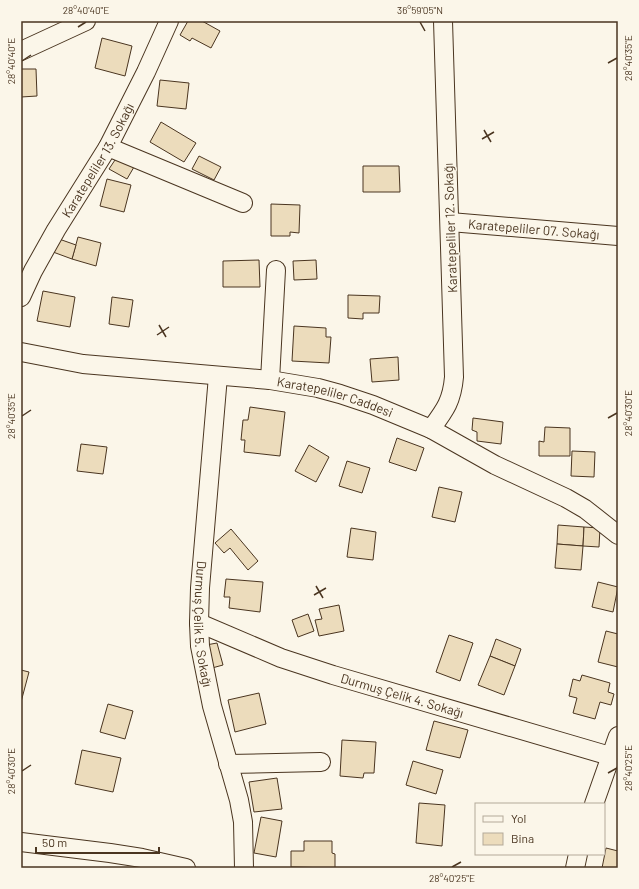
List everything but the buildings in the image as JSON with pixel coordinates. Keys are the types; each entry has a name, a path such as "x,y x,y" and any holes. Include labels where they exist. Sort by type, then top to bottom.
{"street":[{"path":"21,51 86,21"},
{"name":"Karatepeliler 13. Sokağı","path":"21,296 56,230 108,147 146,72 168,21"},
{"name":"Karatepeliler 12. Sokağı","path":"431,429 447,408 453,388 454,376 443,21"},
{"path":"108,147 243,203"},
{"name":"Karatepeliler 07. Sokağı","path":"450,222 618,236"},
{"path":"270,380 276,270"},
{"name":"Karatepeliler Caddesi","path":"21,352 83,364 270,380 318,388 346,396 431,429 495,465 566,498 585,509 618,535"},
{"name":"Durmuş Çelik 5. Sokağı","path":"218,376 200,580 200,646 212,706 244,822 244,868"},
{"name":"Durmuş Çelik 4. Sokağı","path":"199,623 281,658 332,675 610,756"},
{"path":"594,803 618,736"},
{"path":"228,764 321,762"},
{"path":"21,842 142,858 186,868"},
{"path":"575,868 578,855"}]}
